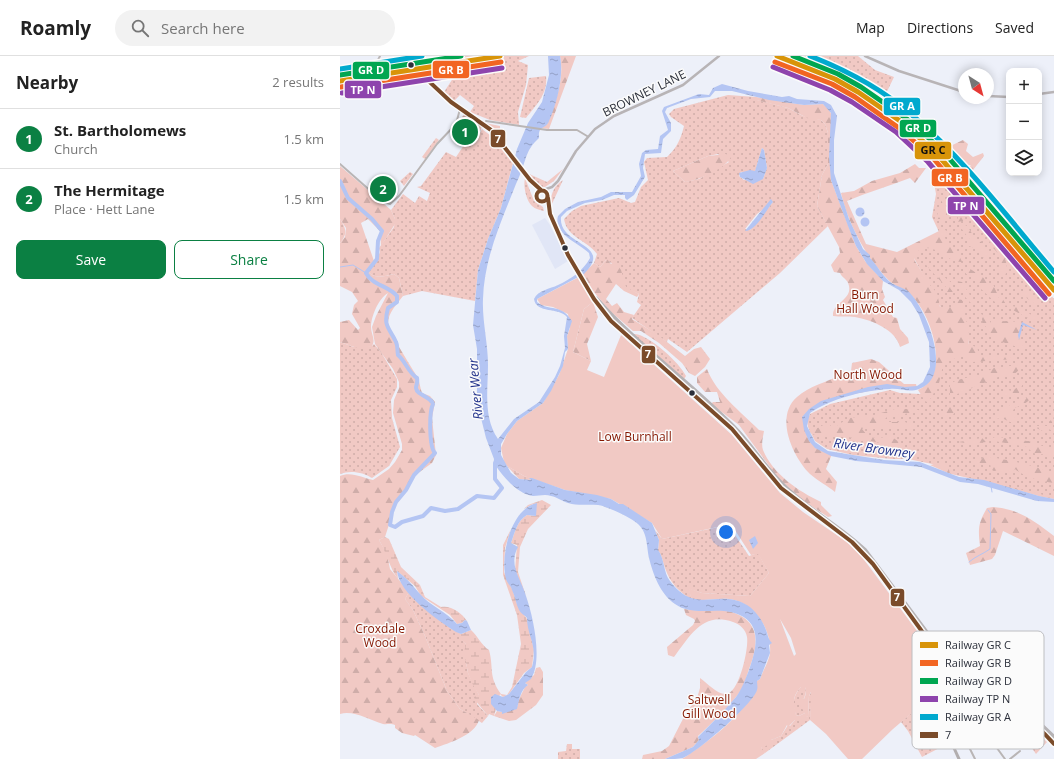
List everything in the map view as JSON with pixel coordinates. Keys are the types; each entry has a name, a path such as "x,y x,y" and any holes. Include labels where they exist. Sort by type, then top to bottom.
{"highway":[{"path":"402,56 460,110 491,130 530,180 546,192 548,197 548,209 552,220 576,269 602,312 619,330 732,429 781,488 852,542 867,557 922,631"},
{"path":"530,180 537,200 542,202 548,209"},
{"path":"536,196 538,191 542,190"},
{"path":"542,202 548,197"},
{"path":"589,291 621,326 733,425 784,486 801,501 851,537 865,550 926,631"},
{"path":"1044,727 1054,737"},
{"path":"1044,732 1054,744"}],"main road":[{"name":"BROWNEY LANE","path":"552,186 560,178 576,150 587,136 614,116 683,85 719,56"},
{"path":"865,56 899,71 958,90"},
{"path":"1042,94 1054,92"},
{"path":"994,96 1006,97"},
{"path":"542,190 552,186"},
{"path":"548,197 552,186"},
{"path":"956,749 960,759"}],"street":[{"path":"373,70 380,56"},
{"path":"340,164 385,203 390,204 395,200 430,153 456,124 460,110"},
{"path":"486,121 523,128 577,130 587,136"},
{"path":"970,749 975,759"},
{"path":"997,749 1005,759"},
{"path":"1010,759 1020,751"}],"shaded area":[{"path":"545,218 568,261 555,269 532,225"}],"green space":[{"path":"445,56 481,56 445,61"},
{"path":"505,56 529,56 518,61 528,65 526,85 518,112 519,125 490,120 470,112 474,106 460,95 454,101 444,92 461,66 455,64"},
{"path":"560,56 576,56 549,129 541,128 547,124 558,91 561,73"},
{"path":"788,56 858,56 875,70 894,77 882,102 834,71"},
{"path":"546,76 545,88 537,104 526,118 520,117 529,78"},
{"path":"728,95 756,97 757,100 788,108 803,116 821,120 825,124 828,133 828,164 822,175 817,206 828,226 780,273 687,352 668,339 667,342 632,318 641,305 637,302 639,294 626,288 618,272 610,262 606,260 600,267 594,263 597,254 593,249 569,231 564,219 572,211 581,206 619,198 631,203 635,202 641,187 648,180 644,162 647,158 667,157 680,139 684,126 669,114 674,109","holes":["762,148 764,150 767,168 763,179 744,180 739,176 741,172 755,172","718,154 729,162 699,179 685,182 673,171 708,156","773,202 750,230 745,229 757,214"]},
{"name":"Burn Hall Wood","path":"756,97 804,105 823,104 829,109 832,116 831,180 856,246 865,261 883,281 882,289 885,297 883,300 893,317 897,318 900,329 908,338 909,343 900,347 894,336 876,323 855,317 833,316 836,308 848,295 849,286 840,273 834,272 831,265 840,253 839,247 817,206 822,175 828,164 828,133 825,124 821,120 809,119 788,108 756,100"},
{"path":"464,115 482,127 475,141 453,130 464,120 462,117"},
{"path":"485,123 500,126 500,132 507,139 506,143"},
{"path":"482,129 495,139 513,163 501,208 488,239 478,270 475,301 422,291 403,296 399,278 394,274 373,276 368,271 375,264 380,252 379,248 394,227 395,219 391,210 403,194 415,203 419,196 427,201 430,193 417,187 421,186 446,152 456,157 468,139 472,141 477,139"},
{"path":"436,138 439,140 425,159 422,157"},
{"path":"963,140 968,144 966,151 973,157 983,153 984,156 973,170 969,178 963,173 971,165 963,165 961,162 950,163 946,158 948,156 942,150"},
{"path":"726,154 731,157 724,165 711,173 691,181 685,182 673,171 708,156"},
{"path":"915,164 919,168 926,168 915,183 910,178 847,201 866,244 897,252 943,229 947,231 944,237 962,262 951,259 932,249 926,248 920,249 914,257 915,261 930,285 937,293 940,307 953,307 958,299 962,300 966,321 969,324 968,344 976,347 978,350 977,354 1005,355 1014,359 972,362 964,355 944,361 939,383 931,398 927,402 918,390 928,383 934,373 936,361 933,334 928,321 913,297 908,292 890,282 870,258 853,227 841,193 854,191 872,181 900,173"},
{"name":"Croxdale Wood","path":"340,166 391,210 395,219 395,224 381,246 380,231 368,219 361,223 375,264 368,271 373,276 394,274 399,278 403,296 393,309 388,319 389,327 418,378 422,393 430,396 435,402 432,418 436,455 432,463 414,476 407,491 395,506 385,537 379,540 387,554 390,569 409,592 405,599 413,610 425,636 447,691 460,709 479,720 477,725 472,730 461,738 435,748 415,735 402,733 395,728 395,725 383,724 351,713 340,714 340,476 348,474 373,480 389,469 395,462 402,450 402,444 393,413 394,400 399,388 399,382 393,369 375,344 372,327 388,293 381,299 372,318 371,330 374,341 372,346 360,349 340,342 340,322 349,320 358,330 360,328 352,314 354,305 358,301 352,292 340,286 340,243 345,237 346,228 340,219"},
{"path":"563,169 554,181 545,187 541,187 527,173 547,182"},
{"path":"410,172 413,174 404,186 400,181"},
{"path":"939,173 950,173 1054,299 1054,498 951,474 932,464 908,459 853,455 827,449 815,441 808,427 807,420 810,414 830,404 890,390 900,393 921,394 943,360 967,354 968,335 964,325 954,308 941,308 908,247 939,232 932,217 936,194 933,177"},
{"path":"525,178 534,201 543,207 544,211 532,206 528,200 524,185"},
{"path":"563,180 551,206 553,191"},
{"path":"952,188 961,203 965,217 963,221 957,222 958,217 950,193"},
{"path":"942,199 945,201 947,212 944,219 936,219"},
{"path":"340,219 344,225 345,234 340,243"},
{"path":"986,222 990,223 993,236 1006,262 1007,267 1004,277 999,271 999,256 989,241"},
{"path":"963,224 967,226 975,238 984,244 981,246 989,254 987,260 981,256 976,249 967,245 971,241 961,228"},
{"path":"607,259 611,264 616,263 621,270 626,287 639,294 637,297 624,291 616,284 606,299 612,306 617,303 624,312 634,315 632,319 658,335 685,356 694,349 701,347 710,359 705,367 695,376 689,373 682,363 659,343 641,331 633,331 610,311 587,284 582,275 594,263 600,267"},
{"path":"926,265 933,268 953,284 950,288 953,292 947,292 946,287"},
{"path":"967,267 983,277 989,284 993,284 999,298 1002,298 1007,306 995,302 980,288 980,284 974,280 973,276 966,274"},
{"name":"Low Burnhall","path":"579,277 593,302 584,309 573,352 591,361 587,370 604,377 621,335 732,435 780,493 803,512 847,542 862,557 917,631 912,631 912,713 862,759 848,759 826,734 810,720 811,692 809,696 808,716 800,721 795,720 788,727 787,725 781,736 771,740 771,744 761,748 765,753 756,759 682,759 704,744 737,715 753,693 757,681 760,679 766,666 770,653 768,635 764,626 753,611 746,605 729,599 692,600 688,588 702,593 750,596 769,573 758,554 751,555 731,524 662,539 652,523 611,499 565,490 524,476 507,466 504,462 501,448 507,434 517,421 543,403 559,375 568,349 567,336 570,328 568,314 553,307 541,305 537,299","holes":["780,619 791,638 796,654 794,656","801,687 805,687 806,692 804,699 801,697 799,704 805,713 799,716 796,715 794,698"]},
{"path":"956,281 962,282 974,302 973,305 966,298"},
{"path":"1022,291 1038,299 1038,302 1035,304 1021,294"},
{"path":"593,302 598,317 587,344 591,361 573,352 584,309"},
{"path":"1010,306 1018,307 1035,317 1036,320 1034,321 1009,308"},
{"path":"981,314 987,317 991,323 999,318 1001,321 1021,322 1019,343 1026,347 1019,347 999,341 993,337 983,324"},
{"path":"635,334 648,339 664,350 683,371 686,376 684,379 633,335"},
{"path":"340,342 354,347 372,346 374,344 381,352 397,379 397,387 391,400 392,418 400,447 389,466 372,478 365,474 356,472 340,474"},
{"name":"North Wood","path":"871,359 879,362 904,384 916,384 917,388 911,389 894,386 829,399 809,411 805,423 814,444 832,454 826,469 837,482 835,492 810,474 798,458 788,437 787,415 790,405 802,393 841,375 843,371 849,373 851,371 852,363"},
{"path":"1019,361 1024,366 1013,375 998,377 964,392 950,396 950,384 957,380 979,375 994,368 1018,365"},
{"path":"707,369 716,386 730,402 759,430 764,431 762,448 773,467 795,487 821,502 821,505 832,516 828,517 804,501 778,478 739,425 711,404 713,402 720,402 717,392 705,392 697,383 697,377"},
{"path":"1023,383 1019,393 1012,396 1001,396 1007,390 1012,391"},
{"path":"1026,397 1029,400 1014,409 1012,412 1011,415 1018,419 1014,422 1010,422 1002,418 989,420 1008,406"},
{"path":"952,406 956,409 953,415 949,417 944,415 944,407"},
{"path":"895,409 915,409 921,411 887,417 885,422 905,422 917,427 866,427 862,429 865,433 872,437 892,437 902,444 902,448 887,448 880,443 862,439 857,440 846,436 819,437 809,432 810,429 818,428 828,423 833,428 849,418 874,415"},
{"path":"1054,415 1052,424 1054,432 1047,428 1047,431 1045,432 1032,426 1047,426"},
{"path":"997,436 1015,440 1033,441 1039,445 1054,449 1054,456 1033,453 1027,447 989,440"},
{"path":"982,438 986,442 971,444 959,442"},
{"path":"984,456 1028,465 1054,473 1054,483 1033,479 1015,469 1011,473 991,470 990,463 977,463 977,457 982,459"},
{"path":"930,465 948,465 950,474"},
{"path":"507,466 524,476 532,478 530,478 531,480 519,479"},
{"path":"990,482 1048,496 1054,496 1054,499 1042,497"},
{"path":"542,500 551,505 528,529 520,547 518,572 526,596 515,571 517,545 511,543 521,520 527,515 536,516 533,504 524,509 528,505"},
{"path":"993,507 1011,510 1018,513 1033,521 1054,536 1054,556 1003,531 995,555 992,559 970,565 966,553 980,546 980,522 987,508"},
{"path":"728,525 727,532 733,532 749,556 758,553 769,573 750,596 702,593 689,589 692,600 683,594 672,583 658,550 659,540 655,530 662,539"},
{"path":"511,529 505,548 504,572 517,604 527,619 534,650 532,667 524,673 507,695 512,687 521,644 517,615 503,575 503,545"},
{"path":"385,537 389,539 401,567 420,585 425,597 441,607 449,607 456,610 467,621 465,620 462,623 457,624 450,615 421,596 415,586 397,571 398,579 392,570 379,540"},
{"path":"409,592 422,606 453,630 466,644 466,662 468,673 479,695 477,704 488,716 482,723 460,709 447,691 425,636 413,610 405,599"},
{"name":"Saltwell Gill Wood","path":"684,609 726,611 742,616 753,628 755,636 752,660 744,684 738,694 723,712 698,736 699,740 693,747 665,759 642,759 643,755 662,751 669,746 686,713 697,698 700,688 700,678 720,693 726,694 731,692 739,679 745,660 747,637 744,630 738,624 723,619 705,623 692,634 674,657 668,655 667,647 693,625 695,621 686,615"},
{"path":"450,628 461,634 471,630 489,650 494,682 501,694 507,695 503,697 500,694 494,716 489,714 488,716 474,697 479,695 468,673 464,652 466,644"},
{"path":"540,667 543,672 543,695 536,705 516,720 509,721 494,716 497,711 502,712 518,706 517,703 525,687 528,685 524,682 534,675 536,668"},
{"path":"801,687 805,687 806,691 804,699 802,698 805,713 799,716 796,715 794,704 796,694"},
{"path":"812,691 810,720 765,753 762,751 761,748 771,740 781,736 788,725 790,726 795,720 808,716 809,696"},
{"path":"912,712 912,738 908,731 901,722"},
{"path":"567,744 572,744 572,749 580,749 580,759 558,759 558,752 566,751"},
{"path":"918,749 937,749 922,757"},
{"path":"1032,749 1041,749 1036,754"}],"water":[{"path":"548,56 560,56 561,72 557,98 548,124 541,129 539,138 527,154 503,215 486,270 484,285 483,307 488,357 487,403 490,422 498,439 514,419 539,402 555,377 565,348 564,336 567,317 559,312 539,307 534,299 541,292 572,277 584,267 590,258 589,253 568,238 559,228 557,222 558,216 565,209 578,202 601,197 611,192 632,192 641,176 639,164 642,153 646,150 658,149 660,136 668,130 662,111 664,107 699,94 709,95 713,88 722,84 748,91 782,97 789,96 797,99 824,101 831,105 837,116 834,140 834,173 849,219 863,249 870,255 870,258 884,276 894,285 908,291 917,302 930,328 934,343 936,358 935,371 929,382 915,390 890,389 869,391 827,403 810,413 807,426 815,442 828,451 884,460 920,462 959,477 984,480 1054,499 1054,502 1037,501 978,484 960,482 921,467 856,461 831,456 815,448 809,441 804,430 802,417 809,409 821,401 868,387 887,384 905,387 917,386 923,382 930,367 929,342 919,315 911,302 899,290 883,281 867,264 856,246 831,180 829,157 831,113 823,104 804,105 769,100 732,91 715,91 710,97 691,99 667,108 665,112 671,123 671,131 663,139 661,153 645,154 643,168 645,177 634,195 627,200 625,195 614,195 602,200 585,203 567,211 561,217 562,227 568,234 590,250 593,256 592,264 584,274 537,299 537,302 546,307 564,312 572,321 567,336 568,349 565,352 563,366 551,391 543,403 517,421 501,444 501,455 511,473 519,479 531,480 529,478 532,478 565,490 597,495 611,499 619,504 623,504 652,523 659,540 658,550 662,557 666,574 679,591 688,597 697,599 735,600 752,608 763,623 772,643 769,645 770,653 760,679 757,681 757,689 753,697 746,706 724,727 691,754 683,758 665,759 693,747 699,740 698,737 740,691 749,670 756,644 753,628 749,621 742,616 731,612 688,610 670,600 661,589 655,577 649,558 647,542 642,528 631,519 602,506 572,504 549,495 527,495 517,489 507,480 496,466 495,469 493,467 494,459 486,438 477,402 477,349 473,325 478,270 488,239 501,208 517,149 528,123 542,102 549,75"},
{"path":"762,148 764,150 767,168 763,179 753,184 740,177 739,173 750,170 755,171"},
{"path":"771,199 773,202 757,224 753,228 745,231"},
{"path":"858,208 862,208 864,212 862,216 858,216 856,214 856,210"},
{"path":"863,218 867,218 869,222 867,226 863,226 861,224 861,220"},
{"path":"1022,322 1037,330 1023,325 1019,340 1018,335"},
{"path":"537,503 536,516 527,515 521,520 511,543 518,547 514,560 516,572 526,596 534,626 537,650 535,671 531,679 525,683 528,685 525,687 519,699 517,709 502,714 502,712 497,711 491,704 491,697 495,694 503,697 509,694 526,672 532,667 534,659 527,618 519,610 506,579 506,547 509,535 520,514 528,507"},
{"path":"755,536 758,543 753,549 749,540"},
{"path":"397,571 407,579 428,602 457,624 462,623 465,620 467,621 471,630 461,634 456,632 430,613 404,588"}],"waterway":[{"path":"340,181 348,198 372,219 382,231 378,241 377,259 366,273 376,283 390,290 397,296 397,302 388,308 386,323 397,344 398,355 411,373 417,378 417,391 430,399 433,404 430,429 433,450 435,453 414,475 406,490 396,502 392,512 390,525 395,527 402,522 423,516 431,508 445,511 458,509 477,496 494,498 502,488 495,479 495,463"},
{"path":"340,267 353,265 366,273"},
{"name":"River Browney","path":"991,486 992,492"},
{"path":"969,562 990,549 991,514 988,510"}],"transit line":[{"name":"7","path":"402,56 451,102 491,130 530,180 541,190"},
{"path":"340,69 422,56"},
{"path":"340,75 461,56"},
{"path":"340,81 500,56"},
{"path":"777,56 835,79 858,92 903,123 937,154 1054,290"},
{"path":"793,56 838,74 861,87 907,119 942,150 1054,281"},
{"path":"810,56 837,67 863,81 912,115 968,170 1054,272"},
{"path":"341,87 501,62"},
{"path":"775,62 832,84 855,97 899,128 933,158 1049,294"},
{"path":"773,67 830,90 852,102 896,132 928,162 1045,298"},
{"path":"342,93 502,68"},
{"name":"7","path":"542,190 546,192 548,196 546,200 542,202 538,200 536,196 538,192 542,190"},
{"name":"7","path":"548,198 550,214 568,255 594,299 611,321 732,429 781,488 852,542 873,564 922,631"},
{"name":"7","path":"1044,734 1054,744"}],"place":[{"name":"St. Bartholomews","path":"465,132"},
{"name":"The Hermitage","path":"383,189"}],"water label":[{"name":"River Wear","path":"475,389"}]}
